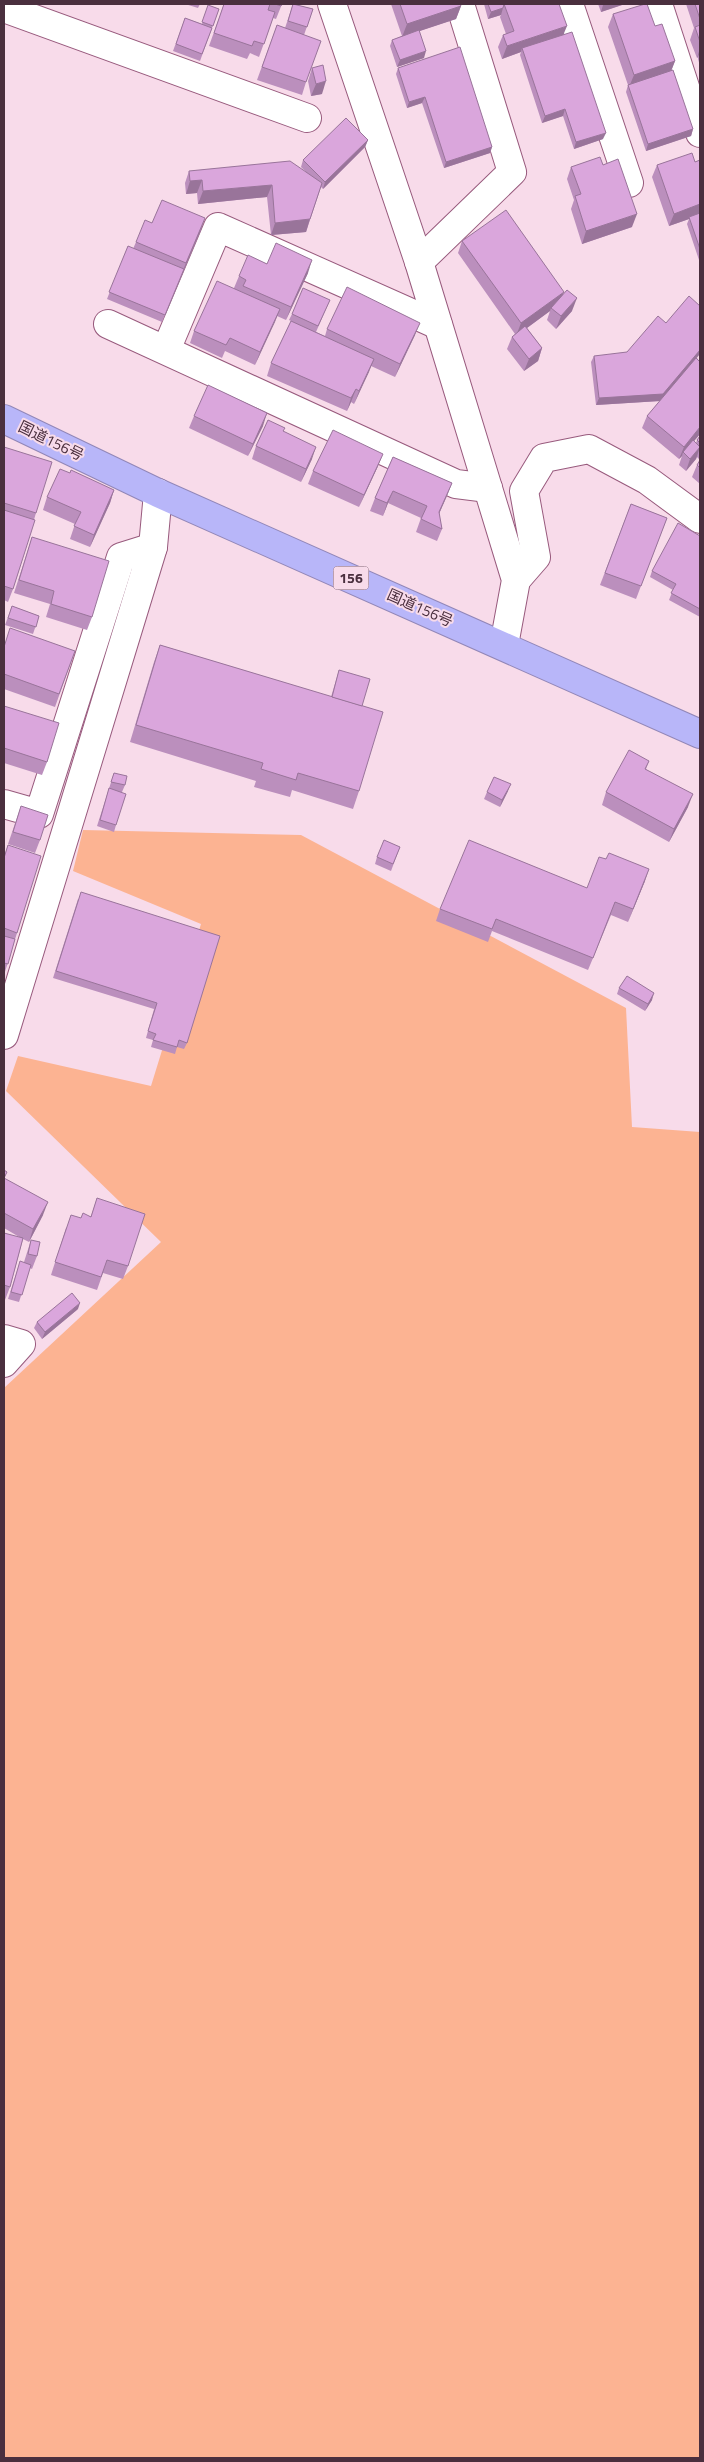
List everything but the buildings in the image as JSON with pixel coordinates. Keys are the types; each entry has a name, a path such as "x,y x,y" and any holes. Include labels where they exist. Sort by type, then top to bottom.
{"highway":[{"name":"国道156号","path":"4,419 158,493 504,645 700,734"}],"street":[{"path":"332,4 419,262 516,580 504,645"},
{"path":"419,262 512,172 460,4"},
{"path":"569,4 629,183"},
{"path":"658,4 700,134"},
{"path":"4,8 39,11 307,118"},
{"path":"166,350 218,227 438,325"},
{"path":"108,324 456,484 488,488"},
{"path":"516,580 536,558 524,492 544,458 590,449 647,480 700,519"},
{"path":"4,1035 153,547 158,493"},
{"path":"4,804 39,814 121,558 153,547"},
{"path":"4,1339 21,1344 4,1363"}],"shaded area":[{"path":"83,830 301,835 626,1008 632,1127 700,1132 700,2458 4,2458 4,1388 161,1242 6,1091 18,1056 151,1086 201,924 73,871"}]}
